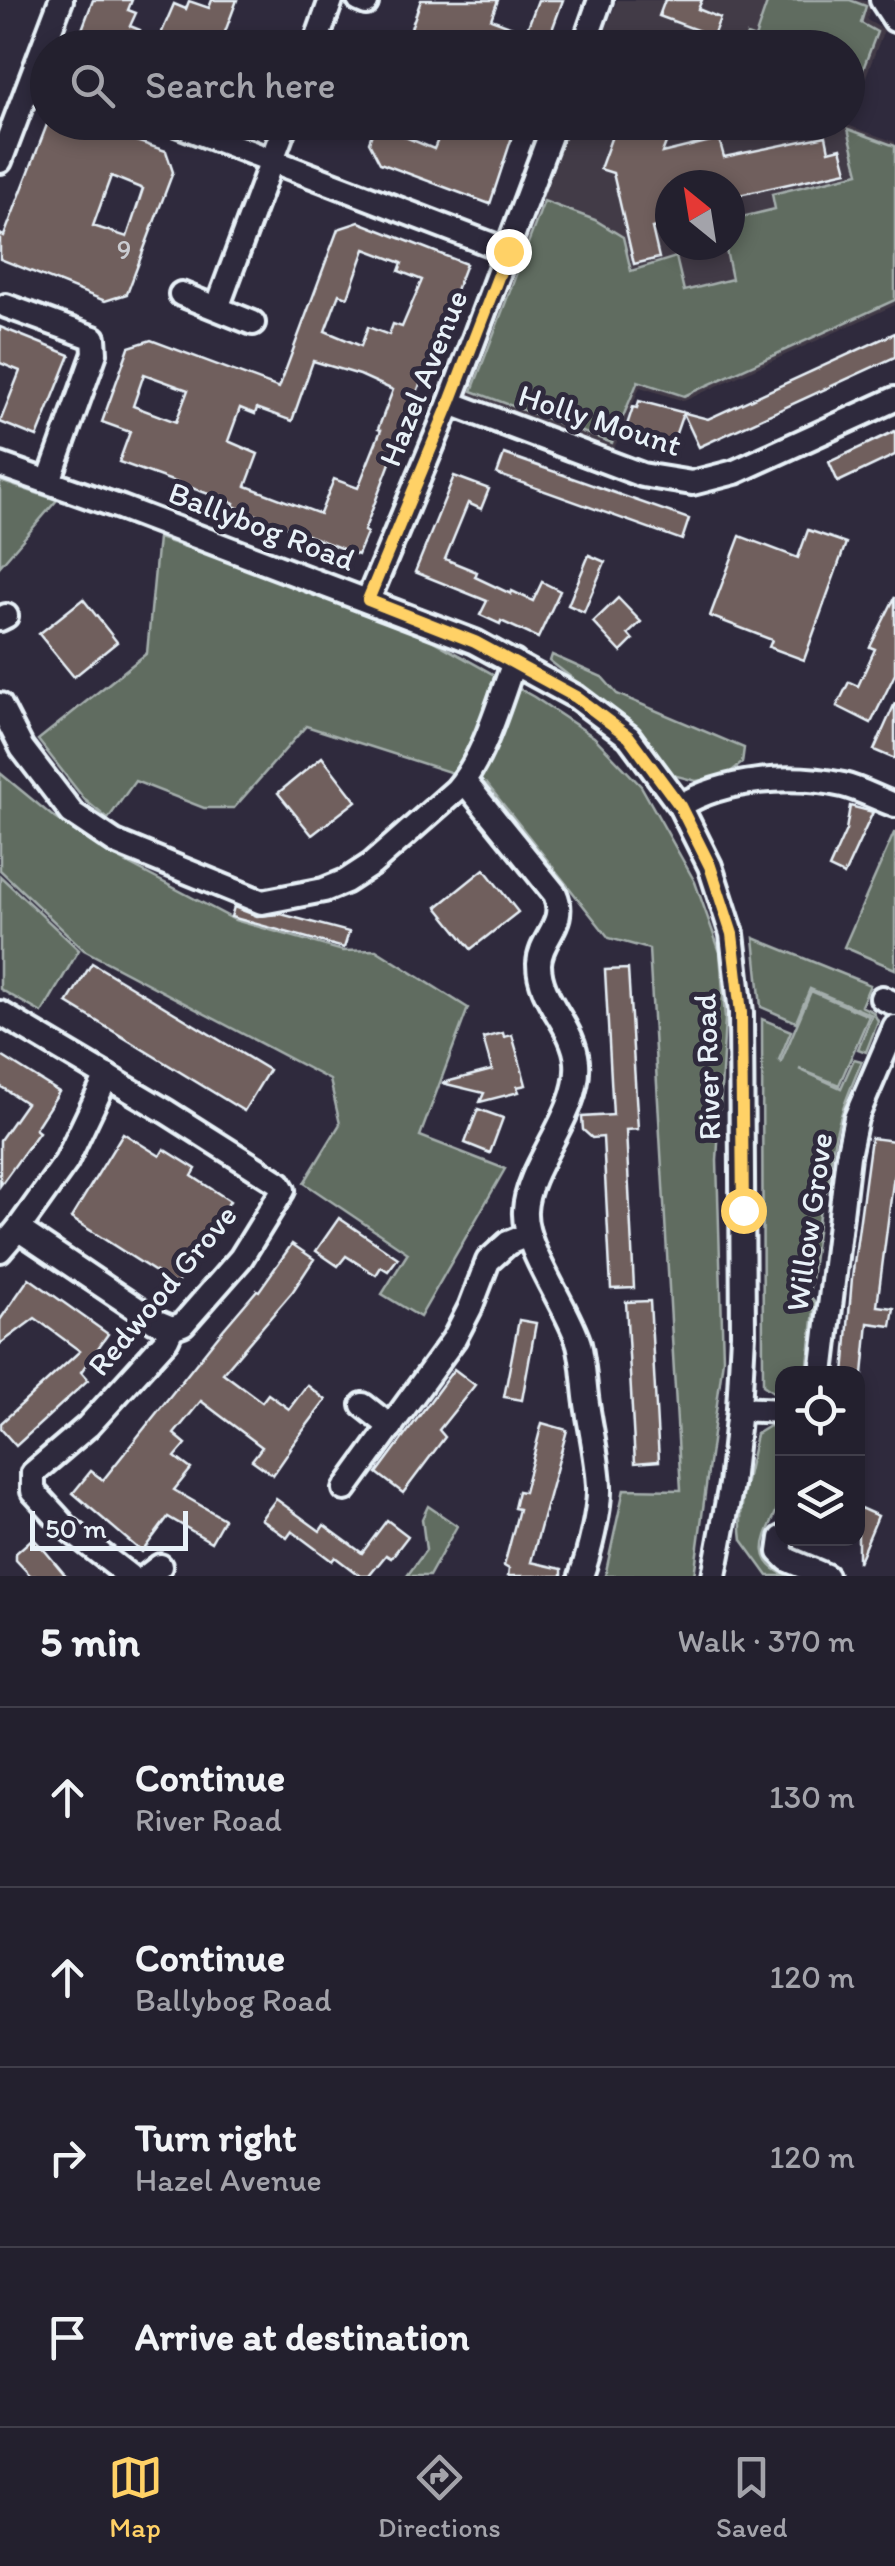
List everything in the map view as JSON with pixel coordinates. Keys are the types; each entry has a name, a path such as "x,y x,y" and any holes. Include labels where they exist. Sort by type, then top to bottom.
{"street":[{"path":"53,30 61,0"},
{"path":"320,30 331,0"},
{"path":"589,30 600,0"},
{"path":"882,0 895,20"},
{"path":"0,161 30,95"},
{"path":"219,140 508,251"},
{"path":"217,308 279,140"},
{"name":"Hazel Avenue","path":"368,600 450,402 548,140"},
{"path":"181,294 253,323"},
{"path":"6,306 94,338 95,353 49,481"},
{"name":"Holly Mount","path":"450,402 642,475 692,483 735,472 895,399"},
{"name":"Ballybog Road","path":"0,465 475,642 576,697 629,737 680,806"},
{"path":"0,705 22,748 72,813 115,842 262,902 346,882 414,829 464,781 514,662"},
{"path":"680,806 710,791 747,782 798,780 844,786 895,805"},
{"path":"464,781 559,904 559,916 539,959 540,982 567,1030 577,1061 562,1121 530,1187 525,1212 528,1234 578,1344 599,1489 581,1576"},
{"name":"River Road","path":"680,806 710,866 732,934 742,1049 743,1334 731,1484 714,1576"},
{"name":"Redwood Grove","path":"0,1013 280,1183 283,1190 241,1258 183,1324 172,1328 167,1340 88,1426 33,1473 32,1490 66,1528 129,1576"},
{"name":"Willow Grove","path":"823,1366 856,1118 895,1027"},
{"path":"0,1250 66,1162 107,1076"},
{"path":"18,1230 155,1321 172,1328"},
{"path":"345,1489 454,1339 488,1261 508,1243 528,1234"},
{"path":"363,1405 392,1427"},
{"path":"739,1409 775,1411"},
{"path":"781,1546 780,1552 788,1560 826,1576"}],"shaded area":[{"path":"617,0 862,0 871,3 867,20 884,30 865,79 865,30 606,30"},
{"path":"865,131 895,142 895,305 684,401 640,387 614,449 467,393 564,140 865,140"}],"green space":[{"path":"768,0 850,0 866,6 861,23 877,32 865,64 865,30 758,30"},
{"path":"865,135 895,146 895,300 684,396 638,381 612,443 472,391 544,201 595,220 623,237 631,271 677,260 684,291 732,279 728,260 745,260 745,216 775,209 772,194 859,173 851,140 865,140"},
{"path":"0,481 57,500 0,566"},
{"path":"158,538 374,608 534,697 594,737 641,786 695,882 720,952 725,1019 717,1161 723,1359 694,1576 605,1576 624,1489 681,1490 649,949 609,938 487,784 306,726 234,808 204,808 135,781 108,819 85,800 38,740 147,653"},
{"path":"552,655 602,677 617,694 744,748 742,763 724,777 696,781 665,773 600,700 550,661"},
{"path":"0,773 51,815 106,852 235,920 343,951 376,950 468,1008 420,1136 505,1169 420,1317 382,1294 408,1253 304,1183 340,1124 330,1080 84,950 0,870"},
{"path":"895,833 895,969 844,947"},
{"path":"0,876 79,950 42,1013 0,989"},
{"path":"754,938 870,985 861,1006 873,1012 878,1021 866,1052 858,1049 872,1015 810,989 796,1022 761,1007"},
{"path":"811,991 869,1016 839,1085 799,1069 841,1088 854,1059 862,1061 839,1122 828,1186 821,1199 809,1295 815,1302 808,1366 775,1366 775,1393 763,1385 762,1019 791,1031 781,1062"},
{"path":"775,1426 775,1514 764,1549 773,1568 787,1576 768,1576 742,1540 743,1500 756,1434"},
{"path":"428,1506 457,1526 429,1576 407,1576 426,1550 422,1519"}],"building":[{"path":"93,0 132,0 128,10 136,13 130,26 140,30 82,30"},
{"path":"212,0 237,0 226,30 163,30 174,4 186,9 189,1 209,8"},
{"path":"421,0 498,0 491,19 521,30 410,30"},
{"path":"538,0 563,0 552,30 527,30"},
{"path":"665,0 702,0 698,9 720,18 715,30 697,30 659,16"},
{"path":"41,140 133,140 166,151 173,172 127,294 105,301 0,259 0,234 4,236","holes":["111,176 143,189 127,237 93,226"]},
{"path":"412,140 434,149 438,140 511,140 490,204 380,163 369,142"},
{"path":"610,140 667,140 662,153 719,140 724,157 807,140 827,140 829,151 841,148 847,171 745,194 745,170 655,170 652,228 655,259 634,264 613,173 600,169"},
{"path":"359,222 466,264 358,555 233,506 234,503 119,462 130,432 102,422 129,347 151,340 279,388 338,229","holes":["365,249 402,263 399,271 422,280 402,327 393,324 389,335 368,327 361,346 325,331 339,294 348,297","313,361 393,390 358,488 334,479 320,514 246,486 258,454 228,441 240,408 255,414 257,408 292,421","144,374 188,390 176,422 133,406"]},
{"path":"0,327 70,355 37,437 0,422 20,371 0,363"},
{"path":"895,333 895,357 699,447 683,413 672,445 626,428 639,401 708,419"},
{"path":"895,431 895,455 838,482 829,462"},
{"path":"504,454 689,519 682,540 497,474"},
{"path":"454,476 489,489 481,509 468,503 445,559 477,572 475,577 533,601 542,582 560,591 538,638 480,615 487,601 415,572"},
{"path":"808,530 846,543 804,660 769,647 772,640 710,616 740,536 798,558"},
{"path":"589,555 605,562 584,612 568,605"},
{"path":"895,597 895,674 871,723 837,706 849,682 858,686 875,649 870,647"},
{"path":"618,598 641,622 628,634 633,640 621,652 593,622"},
{"path":"83,599 117,642 74,677 39,634"},
{"path":"895,703 895,759 874,750"},
{"path":"322,757 356,801 312,835 278,793"},
{"path":"850,806 873,812 844,875 829,868 846,830"},
{"path":"484,869 518,912 471,949 437,907"},
{"path":"234,907 257,916 281,914 349,932 344,948 231,917"},
{"path":"92,963 269,1070 244,1111 67,1003"},
{"path":"628,969 638,1129 626,1130 634,1288 611,1289 603,1137 592,1138 583,1130 582,1117 613,1115 605,970"},
{"path":"503,1033 504,1037 512,1035 519,1059 526,1085 517,1087 519,1092 480,1102 484,1093 442,1083 492,1070 483,1038"},
{"path":"0,1055 59,1092 35,1129 39,1132 0,1186 0,1140 26,1103 0,1086"},
{"path":"478,1109 503,1118 490,1153 465,1143"},
{"path":"123,1133 160,1156 164,1149 196,1169 192,1176 230,1201 176,1285 71,1218"},
{"path":"871,1138 895,1141 877,1306 894,1308 891,1326 868,1323 864,1366 845,1366"},
{"path":"339,1218 398,1258 388,1271 381,1267 376,1275 346,1256 338,1266 316,1251"},
{"path":"292,1244 314,1259 293,1291 223,1373 262,1402 268,1394 289,1409 307,1385 326,1400 273,1475 252,1460 262,1447 201,1401 174,1434 186,1444 175,1457 191,1469 174,1490 224,1519 211,1542 168,1517 142,1552 73,1493 91,1471 103,1480 222,1331 259,1291"},
{"path":"29,1278 108,1334 81,1372 88,1380 16,1446 1,1429 1,1423 80,1351 35,1318 0,1344 0,1320"},
{"path":"650,1301 659,1461 635,1463 626,1302"},
{"path":"519,1320 536,1323 522,1400 504,1397"},
{"path":"454,1369 475,1385 439,1430 445,1437 403,1493 377,1473"},
{"path":"542,1423 567,1430 531,1562 562,1569 562,1576 508,1576 509,1569 504,1566 519,1509 514,1508 518,1491 524,1492"},
{"path":"276,1499 320,1531 324,1525 362,1553 387,1520 408,1536 391,1558 386,1555 369,1576 360,1576 292,1531 287,1538 261,1519"},
{"path":"865,1510 878,1516 858,1563 858,1546 865,1546"},
{"path":"33,1538 66,1576 31,1576 16,1560 16,1553"}],"route":[{"path":"508,251 368,600 475,642 576,697 629,737 680,806 710,866 732,934 741,1013 743,1210"}]}
